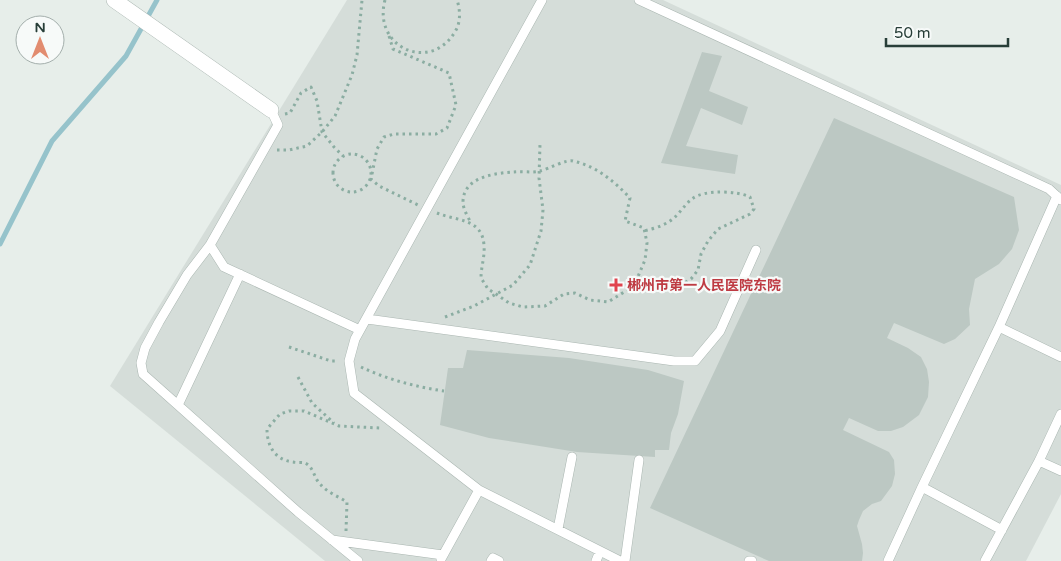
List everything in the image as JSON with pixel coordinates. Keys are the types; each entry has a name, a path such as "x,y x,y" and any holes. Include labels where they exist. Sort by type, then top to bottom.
{"street":[{"path":"114,0 246,91 273,113"}],"lane":[{"path":"542,0 355,339 349,361 354,394 479,490 620,561"},
{"path":"639,0 1049,189 1059,198 888,561"},
{"path":"273,113 278,125 210,245 188,275 159,322 145,348 141,363 143,374 358,561"},
{"path":"210,245 224,267 360,330"},
{"path":"366,319 695,362 720,330 756,250"},
{"path":"178,405 240,274"},
{"path":"999,327 1061,357"},
{"path":"985,561 1039,461 1061,414"},
{"path":"558,529 572,457"},
{"path":"625,561 639,460"},
{"path":"1039,461 1061,471"},
{"path":"922,487 1002,530"},
{"path":"332,540 442,558 479,490"},
{"path":"596,561 600,551"},
{"path":"491,561 492,558 498,561"}],"path":[{"path":"264,152 307,146 335,116 352,75 357,55 362,0"},
{"path":"385,0 382,11 383,24 393,49 449,73 456,105 447,128 436,134 394,134 384,136 377,149 371,179 368,185 358,192 351,192 340,188 333,177 333,171 338,159 350,153 363,156 371,166 371,179 379,186 443,216 471,223"},
{"path":"389,36 397,45 408,51 420,53 432,51 443,46 452,37 458,26 460,14 456,0"},
{"path":"273,113 290,114 301,93 311,87 317,101 322,132 344,156"},
{"path":"421,326 474,306 513,285 530,265 541,232 543,210 539,172 540,144"},
{"path":"571,160 609,177 630,198 625,221 644,228 646,243 645,260 634,286 608,302 590,300 575,293 564,294 545,306 524,308 509,303 488,289 481,278 484,246 481,232 471,223 463,201 468,185 482,177 496,173 539,172 571,160"},
{"path":"636,280 665,289 681,285 692,279 698,270 701,254 718,228 750,214 754,209 750,197 742,193 723,192 702,195 694,197 670,221 644,232"},
{"path":"289,347 331,361 349,361 376,374 427,388 444,390"},
{"path":"298,377 312,403 338,426"},
{"path":"346,542 347,502 320,485 312,469 304,463 292,462 276,456 267,437 267,429 280,414 289,411 304,411 338,426 384,428 395,425"}],"shaded area":[{"name":"郴州市第一人民医院东院","path":"347,0 663,0 1061,185 1061,494 1026,561 325,561 110,386"}],"building":[{"path":"702,52 722,56 709,91 748,107 742,125 701,108 686,146 738,155 735,174 661,163"},
{"path":"834,118 1014,197 1019,230 1012,249 999,264 975,279 969,309 970,325 955,339 944,344 894,323 887,338 908,348 921,357 927,369 929,382 928,397 919,415 903,427 891,431 878,431 849,418 843,430 889,452 894,460 895,474 892,486 881,501 872,504 863,511 857,526 862,544 862,561 769,561 650,508"},
{"path":"467,350 569,358 648,370 684,381 678,414 671,433 669,450 655,450 655,457 577,452 489,438 440,425 448,368 463,368"}],"waterway":[{"path":"0,244 52,141 126,56 157,0"}],"place":[{"name":"郴州市第一人民医院东院","path":"616,285"}]}
